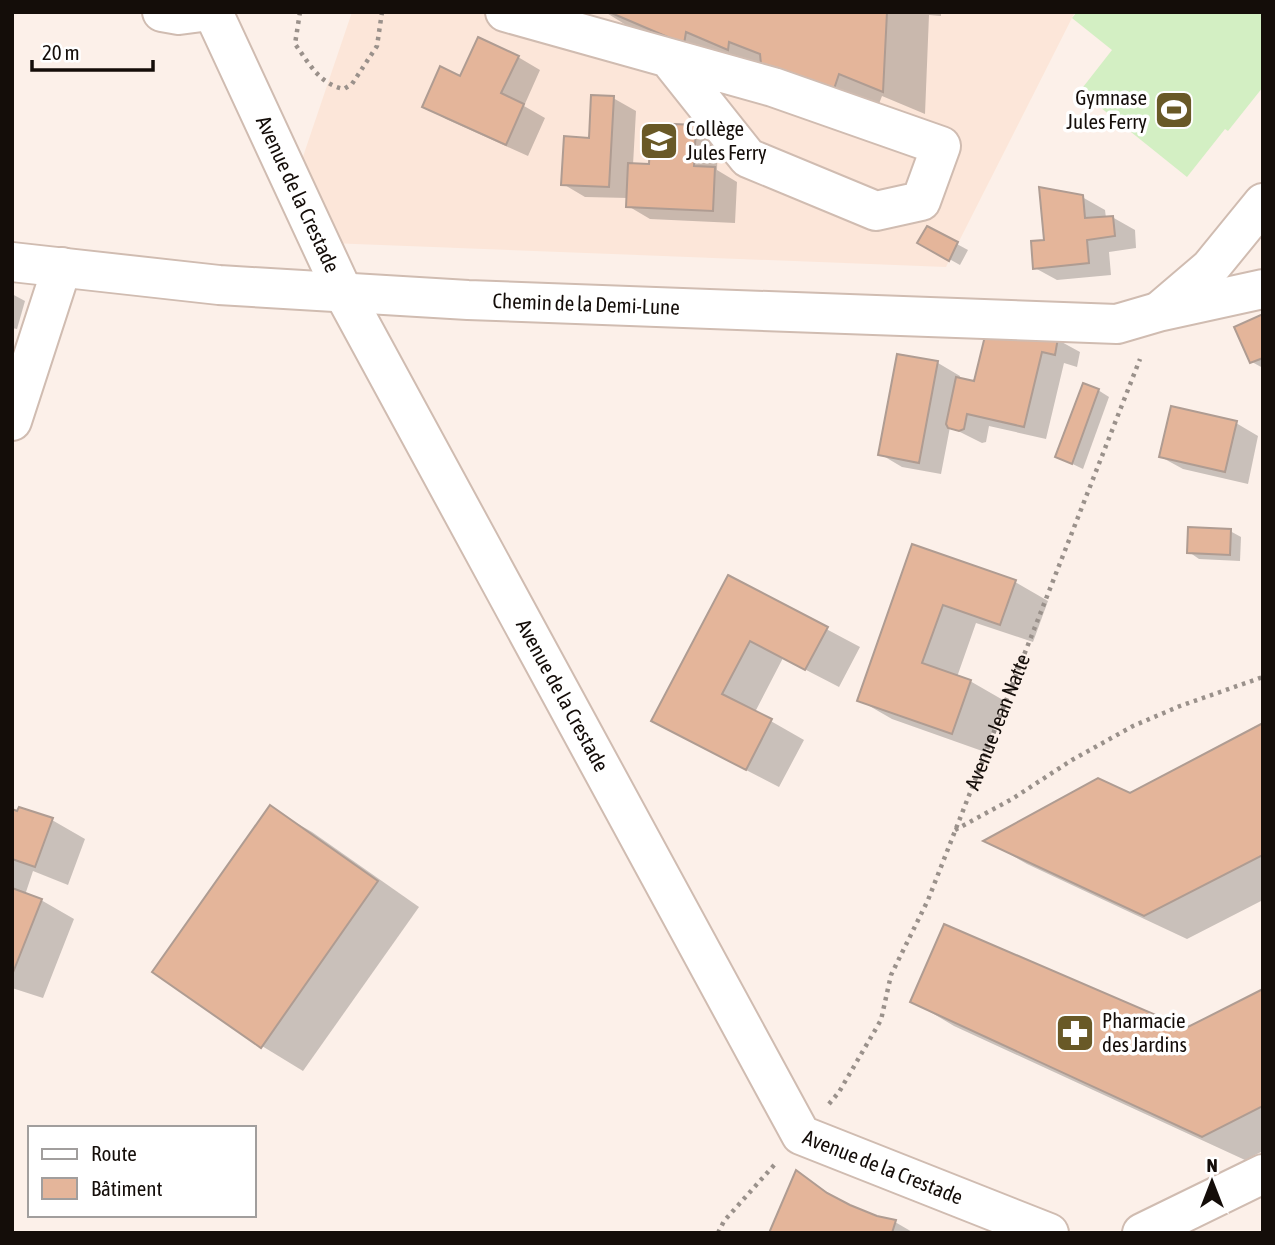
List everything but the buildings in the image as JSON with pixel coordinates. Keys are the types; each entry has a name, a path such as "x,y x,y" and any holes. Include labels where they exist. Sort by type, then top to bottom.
{"street":[{"path":"162,12 179,15 202,12"},
{"name":"Avenue de la Crestade","path":"213,12 343,292 800,1135 1049,1233"},
{"path":"505,12 774,87 941,146 921,201 876,211 748,158 670,60"},
{"path":"1158,312 1210,268 1263,203"},
{"name":"Chemin de la Demi-Lune","path":"12,262 219,285 343,292 1118,324 1158,312 1263,289"},
{"path":"12,421 62,267"},
{"path":"1142,1233 1263,1174"}],"path":[{"path":"300,12 295,44 316,74 332,87 344,89 352,84 377,46 382,12"},
{"name":"Avenue Jean Natte","path":"718,1233 724,1221 839,1092 881,1020 891,975 928,900 1158,312"},
{"path":"955,830 1133,726 1263,677"}],"shaded area":[{"name":"Collège Jules Ferry","path":"352,12 1075,12 946,267 304,242 292,189"}],"green space":[{"name":"Gymnase Jules Ferry","path":"1077,12 1263,12 1263,87 1187,177 1080,91 1112,50 1072,18"}],"place":[{"name":"Gymnase Jules Ferry","path":"1174,110"},
{"name":"Collège Jules Ferry","path":"659,141"},
{"name":"Pharmacie des Jardins","path":"1075,1033"}]}
